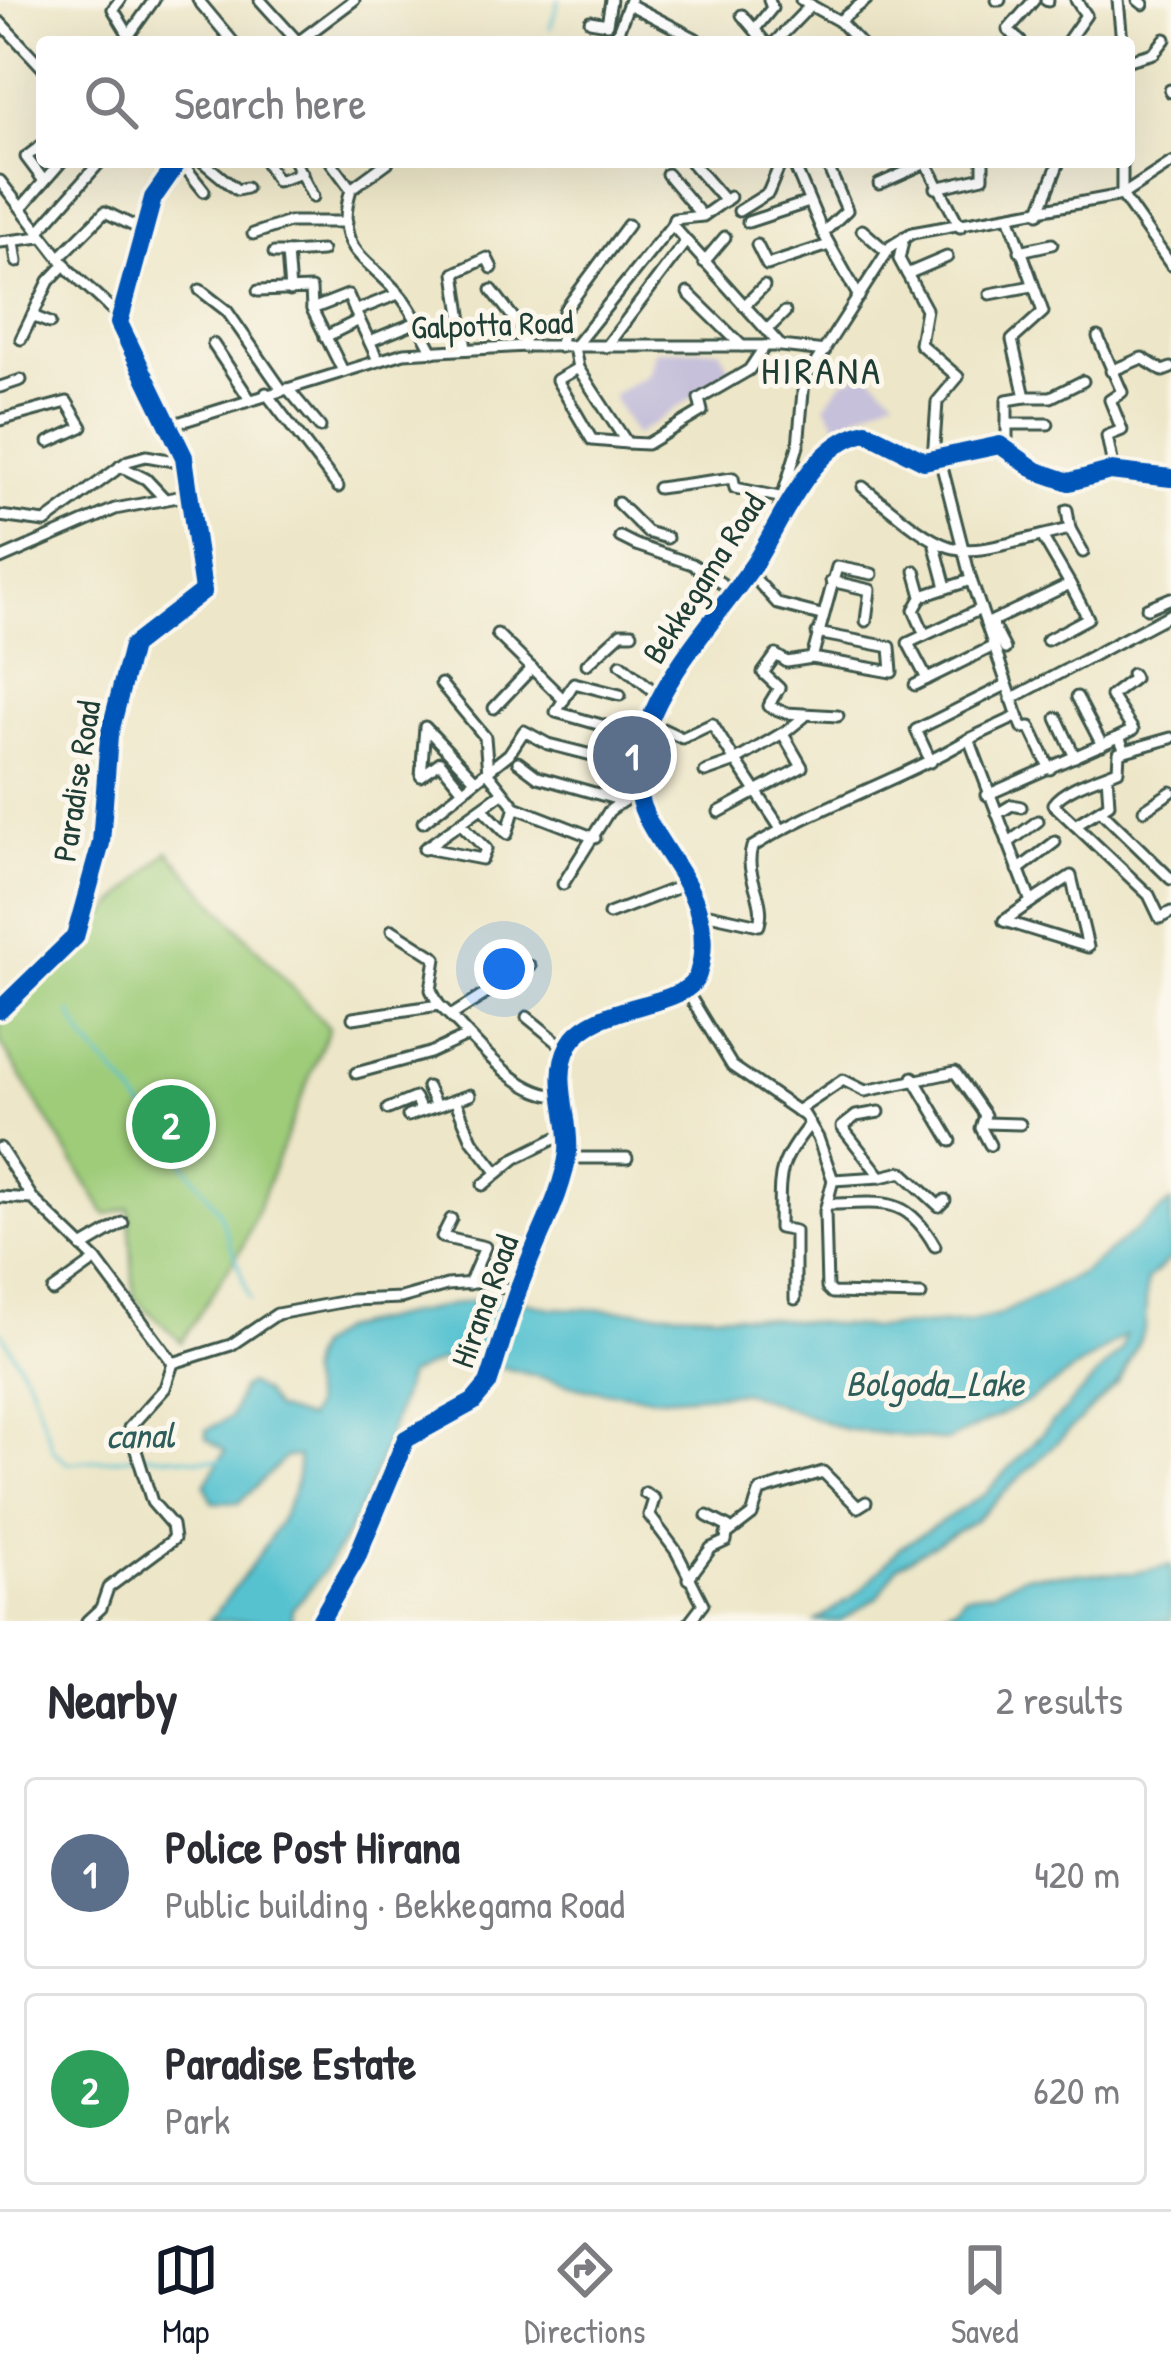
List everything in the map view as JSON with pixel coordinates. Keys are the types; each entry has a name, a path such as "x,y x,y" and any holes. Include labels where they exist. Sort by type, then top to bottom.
{"street":[{"path":"120,0 113,9 128,36"},
{"path":"132,36 154,0"},
{"path":"198,0 228,36"},
{"path":"260,0 293,36"},
{"path":"309,36 354,0"},
{"path":"590,21 607,24 611,0"},
{"path":"755,29 772,8 769,0"},
{"path":"839,22 866,0"},
{"path":"1014,36 1008,30 1034,0"},
{"path":"1071,36 1086,15 1076,0"},
{"path":"1118,0 1121,36"},
{"path":"616,36 630,2 691,36"},
{"path":"780,36 806,3 853,36"},
{"path":"742,15 760,36"},
{"path":"0,22 36,61"},
{"path":"319,31 323,36"},
{"path":"1135,59 1154,53 1165,39"},
{"path":"1154,53 1164,63"},
{"path":"36,150 26,157 44,181"},
{"path":"658,488 733,478 735,488 785,499 800,434 804,381 886,251 904,237 1122,195 1168,166 1171,180"},
{"path":"21,208 56,168"},
{"path":"0,242 40,234 95,168"},
{"path":"0,182 63,261 119,316 153,198 176,168"},
{"path":"185,168 204,191"},
{"path":"210,168 237,190 246,188"},
{"path":"270,168 278,181 302,173"},
{"path":"299,168 313,197"},
{"path":"336,168 351,189 347,222 360,261 399,294 433,352"},
{"path":"351,189 377,168"},
{"path":"667,174 703,216 728,199 697,168"},
{"path":"739,211 768,192 779,168"},
{"path":"796,168 823,233 859,297"},
{"path":"823,233 847,211 829,168"},
{"path":"879,184 913,168"},
{"path":"928,168 960,227"},
{"path":"935,188 983,177 983,168"},
{"path":"1039,213 1057,168"},
{"path":"1122,168 1122,195 1171,265"},
{"path":"748,222 809,202"},
{"path":"21,339 49,280 105,212 146,232"},
{"path":"627,443 578,368 574,347 674,219 699,212"},
{"path":"1010,218 1043,311 1016,333 1011,346 1025,397"},
{"path":"253,234 289,222 347,222"},
{"path":"560,347 564,311 628,225"},
{"path":"672,226 782,346"},
{"path":"862,230 886,251"},
{"path":"704,262 724,237"},
{"path":"904,237 899,260 926,309 920,339 925,353 958,377 937,402 936,460 980,609 1000,647 1011,699 1049,769"},
{"path":"606,347 686,241"},
{"path":"14,242 17,262"},
{"path":"1020,251 1052,244"},
{"path":"758,245 767,265 829,245"},
{"path":"274,253 322,250"},
{"path":"287,253 290,291"},
{"path":"907,274 947,256"},
{"path":"466,349 455,272 487,258 492,268"},
{"path":"745,306 764,286"},
{"path":"990,294 1032,286"},
{"path":"258,291 311,289 312,309 343,370"},
{"path":"200,290 227,311 320,427"},
{"path":"492,290 522,329 525,346"},
{"path":"688,293 742,346"},
{"path":"325,337 399,294"},
{"path":"312,309 348,295 377,360"},
{"path":"767,330 785,312"},
{"path":"32,316 50,323"},
{"name":"Paradise Road","path":"0,1010 75,937 101,843 109,736 132,646 203,591 185,463 171,425 134,360 119,316"},
{"path":"370,341 417,322"},
{"path":"1098,337 1121,392 1110,400 1122,430 1107,436 1114,472"},
{"path":"213,344 249,398"},
{"name":"Galpotta Road","path":"171,425 377,360 433,352 525,346 782,346 826,351"},
{"path":"701,397 749,370 765,346"},
{"path":"1112,371 1142,358 1150,366 1171,368"},
{"path":"578,368 557,386 592,440 627,443 661,438 702,411 701,397"},
{"path":"0,387 21,380"},
{"path":"1007,449 1008,397 1059,394 1083,382"},
{"path":"266,393 338,487"},
{"path":"701,397 712,408"},
{"path":"0,420 67,402 82,427 49,442"},
{"path":"1007,424 1048,424"},
{"name":"Bekkegama Road","path":"638,790 639,767 662,698 749,572 785,499 859,433 936,460"},
{"path":"936,460 986,446 1007,449 1037,471 1069,482 1114,472 1171,478"},
{"path":"0,516 45,522 120,466 146,456 185,463"},
{"path":"120,466 146,479 164,498"},
{"path":"863,487 934,544 964,554 1070,529"},
{"path":"0,560 115,509 188,495"},
{"path":"618,503 647,532 667,538"},
{"path":"1067,509 1070,529 1083,552"},
{"path":"636,545 647,532"},
{"path":"1042,536 1088,618 1047,640"},
{"path":"620,537 692,564 733,591"},
{"path":"934,544 946,587"},
{"path":"812,658 837,567 872,574"},
{"path":"915,571 922,596"},
{"path":"749,572 778,604 821,615"},
{"path":"926,635 914,610 922,596 971,580"},
{"path":"831,581 870,590 866,621"},
{"path":"989,625 1070,584"},
{"path":"1147,608 1171,598"},
{"path":"927,679 908,643 980,609"},
{"path":"989,625 1017,614"},
{"path":"1011,699 1171,614"},
{"path":"818,632 890,647 892,672 812,658 787,662 776,656 763,673 779,688 769,706 804,715 838,716"},
{"path":"587,664 621,633 632,633"},
{"path":"497,634 564,700"},
{"path":"915,685 1000,647"},
{"path":"621,664 662,698"},
{"path":"494,708 532,668"},
{"path":"987,795 1132,730 1111,696 1135,678 1132,674"},
{"path":"620,695 574,683 556,712 647,738"},
{"path":"441,684 485,737 488,772 515,807 595,838"},
{"path":"931,761 916,730 1006,685"},
{"path":"1077,697 1102,745"},
{"path":"705,772 735,761 804,715"},
{"path":"700,911 762,922 749,857 752,847 844,796 931,761 1018,716"},
{"path":"1057,718 1075,757"},
{"path":"652,724 682,738 712,724 782,829"},
{"path":"462,789 440,762 421,776 425,727 475,780"},
{"path":"423,822 488,772 524,731 548,745 639,767"},
{"path":"719,812 802,767 786,731"},
{"path":"1119,736 1124,751"},
{"path":"1171,738 1119,753 1118,770 1053,800 1149,896 1160,918 1171,912"},
{"path":"969,739 1031,902"},
{"path":"518,761 538,777 622,801"},
{"path":"1075,825 1112,800 1107,775"},
{"path":"563,884 609,811 638,790 700,911 698,973 686,990 598,1018 580,1029 566,1049 562,1096 567,1157 627,1158"},
{"path":"1144,810 1171,792"},
{"path":"460,824 486,849 482,859 423,850 502,793"},
{"path":"997,814 1012,805 1022,807"},
{"path":"482,808 507,834 515,807"},
{"path":"1101,811 1171,879"},
{"path":"1008,843 1038,820"},
{"path":"1018,870 1055,842"},
{"path":"1071,876 1088,947 1004,922 1031,902 1071,876"},
{"path":"609,914 687,884"},
{"path":"392,930 436,958 430,990 467,1036 526,1084 547,1096 562,1096"},
{"path":"452,1015 530,966"},
{"path":"686,990 732,1066 810,1124 833,1180 827,1204 826,1288 832,1293 921,1295"},
{"path":"353,1018 439,1005"},
{"path":"527,1017 566,1049"},
{"path":"356,1073 430,1053 467,1036"},
{"path":"797,1111 843,1080 865,1091 913,1077 961,1074 984,1123"},
{"path":"913,1077 951,1141"},
{"path":"427,1087 436,1106"},
{"path":"408,1116 470,1095"},
{"path":"388,1109 415,1098 421,1111"},
{"path":"455,1100 472,1141 497,1172"},
{"path":"879,1112 856,1116 842,1127 880,1177"},
{"path":"984,1123 1020,1124"},
{"path":"984,1123 981,1128 990,1145"},
{"path":"795,1299 795,1231 779,1228 780,1169 784,1155 810,1124"},
{"path":"483,1185 497,1172 568,1132"},
{"path":"0,1148 33,1199 96,1260 173,1363"},
{"name":"Hirana Road","path":"320,1621 356,1559 406,1439 473,1402 492,1373 567,1157"},
{"path":"833,1180 902,1172 939,1206 945,1200"},
{"path":"0,1197 33,1199"},
{"path":"827,1204 896,1203 909,1209 935,1246"},
{"path":"451,1220 442,1237 485,1247 470,1283"},
{"path":"82,1247 123,1223"},
{"path":"53,1291 96,1260"},
{"path":"173,1363 231,1345 277,1314 470,1283 509,1290 524,1274"},
{"path":"87,1621 100,1608 108,1588 174,1539 172,1525 152,1502 129,1427 165,1388 173,1363"},
{"path":"688,1579 726,1535 752,1515 760,1491 823,1472 850,1502 858,1507 866,1502"},
{"path":"645,1493 654,1499 649,1515 703,1604 691,1621"},
{"path":"707,1516 728,1527 726,1535"}],"shaded area":[{"path":"720,349 731,371 635,436 612,395 648,375 655,350"},
{"path":"857,362 895,396 855,416 860,427 848,430 838,426 825,405 843,381 856,377 850,371"}],"green space":[{"path":"168,851 329,1028 243,1246 181,1342 134,1297 129,1208 106,1215 0,1042 0,1022"}],"water":[{"name":"Bolgoda_Lake","path":"1171,1202 1171,1258 1147,1280 1145,1329 1118,1383 976,1520 898,1566 878,1597 840,1621 816,1621 859,1592 900,1548 986,1493 1121,1350 1125,1335 1029,1401 947,1441 844,1429 745,1392 662,1398 586,1389 486,1363 442,1360 408,1375 364,1499 334,1556 292,1609 291,1621 209,1621 280,1520 291,1498 298,1457 286,1457 239,1503 213,1502 205,1485 225,1451 206,1438 206,1430 231,1417 241,1389 248,1384 264,1393 274,1409 307,1419 313,1406 307,1376 310,1361 316,1347 340,1329 496,1295 551,1308 725,1314 873,1328 970,1322 997,1316 1082,1273"},
{"path":"1171,1565 1171,1621 921,1621 957,1606 964,1595 991,1592 1025,1575 1135,1573"}],"waterway":[{"path":"550,28 559,0"},
{"path":"70,1012 87,1043 129,1089 218,1209 250,1299"},
{"name":"canal","path":"0,1330 31,1385 53,1450 68,1463 134,1457"},
{"name":"canal","path":"143,1455 222,1461"}],"cycle path":[{"path":"0,1010 75,937 101,843 109,736 132,646 203,591 184,457 119,323 153,198 174,168"},
{"path":"320,1621 356,1559 406,1439 473,1402 488,1384 565,1167 568,1139 562,1071 569,1045 598,1020 677,994 698,974 703,943 699,915 690,890 640,803 640,750 662,693 752,567 812,469 828,452 866,432 924,461 1000,445 1037,471 1069,482 1110,471 1171,478"}],"place":[{"name":"Police Post Hirana","path":"632,755"},
{"name":"Paradise Estate","path":"171,1124"}],"district":[{"name":"HIRANA","path":"822,370"}]}
